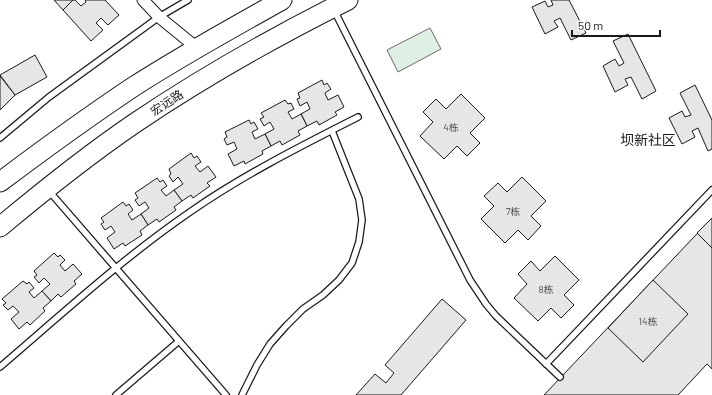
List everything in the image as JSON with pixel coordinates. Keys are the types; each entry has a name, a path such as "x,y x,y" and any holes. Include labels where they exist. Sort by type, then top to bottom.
{"highway":[{"path":"0,182 70,130 134,87 197,48 282,0"},
{"name":"宏远路","path":"0,227 47,189 134,124 197,83 302,23 340,4"}],"street":[{"path":"143,0 159,17 197,48"}],"lane":[{"path":"0,138 49,97 159,17 188,0"},
{"path":"340,4 470,280 496,316 560,377"},
{"path":"0,366 116,268 165,229 217,194 271,162 358,117"},
{"path":"242,395 257,365 270,344 303,309 323,295 339,280 352,262 359,242 362,220 359,199 332,131"},
{"path":"47,189 226,395"},
{"path":"546,364 712,190"},
{"path":"116,395 179,342"}],"green space":[{"path":"430,28 441,49 398,72 387,50"}],"building":[{"path":"54,0 73,0 63,10"},
{"path":"73,0 81,6 86,2 85,0 105,0 119,15 108,25 101,18 96,23 103,30 91,41 63,10"},
{"path":"551,0 569,0 586,33 571,40 560,18 554,21 558,27 545,34 532,7 545,1 548,7 553,5"},
{"path":"628,34 656,91 642,99 631,77 625,79 628,85 615,92 603,66 615,59 619,66 624,63 613,41"},
{"path":"35,55 47,77 15,95 0,75"},
{"path":"0,76 15,95 0,110"},
{"path":"322,80 324,85 327,83 331,89 325,93 328,100 338,95 344,107 335,112 337,115 319,125 317,121 307,126 301,114 310,109 307,102 300,106 297,99 300,98 298,93"},
{"path":"695,85 712,120 712,149 708,151 698,128 692,131 695,137 682,144 669,118 682,111 685,117 691,115 680,93"},
{"path":"461,94 485,118 470,133 480,143 467,156 457,146 444,159 420,136 433,122 423,112 436,99 446,109"},
{"path":"285,100 288,104 291,103 294,109 288,112 292,119 301,114 307,126 298,131 300,135 282,145 280,141 271,146 265,134 274,129 270,122 264,126 260,119 264,117 261,113"},
{"path":"249,120 251,124 254,122 258,129 252,132 255,139 265,134 271,146 262,151 263,154 245,164 244,161 234,166 228,154 237,149 234,142 227,145 224,139 227,137 225,132"},
{"path":"191,153 194,158 197,156 201,162 195,166 200,172 208,166 216,177 207,183 210,186 193,198 191,195 182,201 174,190 183,184 178,177 173,182 169,176 171,174 169,169"},
{"path":"522,177 546,201 531,216 541,226 528,240 518,230 505,243 481,219 494,206 484,196 498,183 507,192"},
{"path":"157,178 160,182 163,180 167,186 161,190 166,196 174,190 182,201 174,207 176,210 159,222 157,219 148,225 141,214 149,208 145,202 139,206 135,200 138,198 135,193"},
{"path":"123,202 126,206 129,204 133,210 128,214 132,220 141,214 148,225 140,231 142,235 125,246 123,243 114,249 107,238 115,232 111,226 105,230 101,224 104,222 101,218"},
{"path":"712,218 712,369 707,364 678,395 544,395"},
{"path":"712,218 712,248 697,233"},
{"path":"54,253 58,257 60,255 65,260 60,265 65,271 73,264 82,274 74,281 76,284 61,297 58,294 51,301 42,291 50,284 44,278 39,283 34,277 37,275 34,271"},
{"path":"555,256 579,280 564,295 574,305 561,318 551,308 538,321 514,298 527,284 518,274 531,261 540,271"},
{"path":"653,280 688,314 643,362 608,328"},
{"path":"23,281 27,284 29,282 34,288 29,292 34,298 42,291 51,301 43,308 45,311 30,325 27,322 19,329 11,319 19,312 13,306 8,310 3,305 6,303 2,299"},
{"path":"442,299 466,320 401,395 356,395 375,374 386,383 394,373 385,365"}],"district":[{"name":"坝新社区","path":"648,140"}]}
